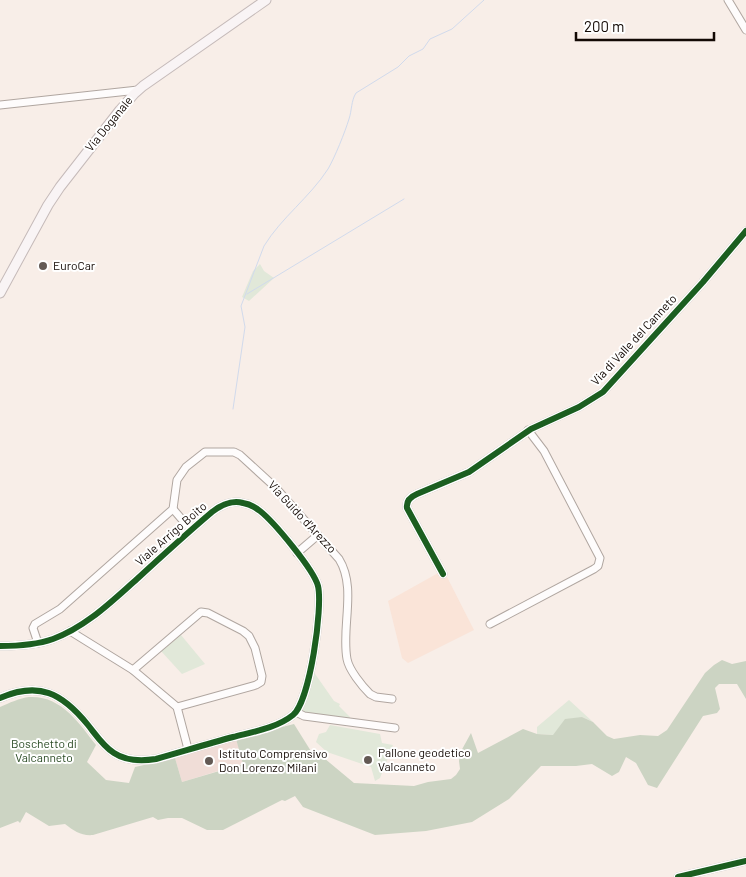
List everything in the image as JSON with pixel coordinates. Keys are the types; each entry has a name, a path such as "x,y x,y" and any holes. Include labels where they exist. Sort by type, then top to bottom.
{"main road":[{"name":"Via Doganale","path":"0,293 48,205 60,187 138,90 266,0"}],"street":[{"path":"728,0 746,30"},
{"path":"0,105 138,90"},
{"name":"Via di Valle del Canneto","path":"443,574 408,510 407,502 415,495 475,468 528,430 579,407 605,390 703,282 746,231"},
{"path":"490,624 594,569 598,566 600,558 544,451 528,430"},
{"name":"Via Guido d'Arezzo","path":"173,509 178,480 185,468 204,453 232,452 240,455 277,489 338,557 344,568 347,589 347,655 349,664 370,694 376,697 392,699"},
{"name":"Viale Arrigo Boito","path":"0,646 38,643 52,640 70,631 108,605 191,530 221,506 234,502 244,503 264,514 313,575 319,591 318,620 311,665 304,692 296,712"},
{"path":"38,643 33,628 35,624 60,609 173,509 191,530"},
{"path":"297,553 318,535"},
{"path":"133,670 201,612 208,613 247,634 255,648 262,676 261,682 178,707"},
{"path":"70,631 133,670 178,707 188,750"},
{"path":"0,698 29,690 54,694 75,710 107,747 116,754 123,757 150,760 267,727 285,720 296,712 303,715 395,728"},
{"path":"678,877 746,861"}],"shaded area":[{"path":"440,572 445,573 474,630 408,663 402,658 388,601"},
{"name":"Istituto Comprensivo Don Lorenzo Milani","path":"236,739 244,763 182,782 175,758"}],"green space":[{"path":"260,264 264,271 274,278 249,301 242,297 253,271"},
{"path":"181,635 205,664 182,674 161,651"},
{"name":"Boschetto di Valcanneto","path":"722,660 732,664 746,661 746,699 737,684 719,684 715,688 720,709 717,713 703,716 657,788 648,785 636,763 626,757 619,772 612,776 592,764 541,766 509,799 472,822 426,831 375,835 303,807 295,796 285,801 282,800 223,830 207,830 182,818 158,820 153,817 93,835 85,835 65,824 49,826 26,812 20,823 18,821 0,828 0,707 29,697 51,701 68,712 76,720 96,745 87,762 106,780 129,783 135,767 175,758 182,782 243,764 236,739 294,724 314,756 324,758 354,783 414,786 451,779 456,775 460,769 460,753 471,733 478,753 523,729 537,734 553,735 565,719 582,717 593,722 607,736 614,739 640,735 658,736 667,730 705,673"},
{"path":"313,671 334,701 340,704 339,706 350,717 350,720 301,712 310,687"},
{"path":"569,700 593,722 582,717 554,735 537,734 537,727"},
{"name":"Pallone geodetico Valcanneto","path":"330,725 380,734 382,743 393,745 380,778 375,781 371,767 327,752 316,742 319,734 326,732"}],"waterway":[{"path":"233,409 245,327 241,306 264,246 328,169 345,131 356,93 398,67 409,56 423,49 430,39 452,29 484,0"},
{"path":"247,294 404,199"}],"cycle path":[{"path":"443,574 407,508 407,503 412,496 469,472 531,429 579,407 603,392 703,282 746,231"},
{"path":"0,646 40,643 77,628 108,604 212,512 223,505 231,503 239,502 250,505 266,517 302,558 318,586 319,613 317,632 305,692 293,715 272,726 156,759 135,760 124,758 110,750 69,705 49,693 27,691 0,698"},
{"path":"678,877 746,861"}],"place":[{"name":"EuroCar","path":"43,266"},
{"name":"Pallone geodetico Valcanneto","path":"368,760"},
{"name":"Istituto Comprensivo Don Lorenzo Milani","path":"209,761"}]}
